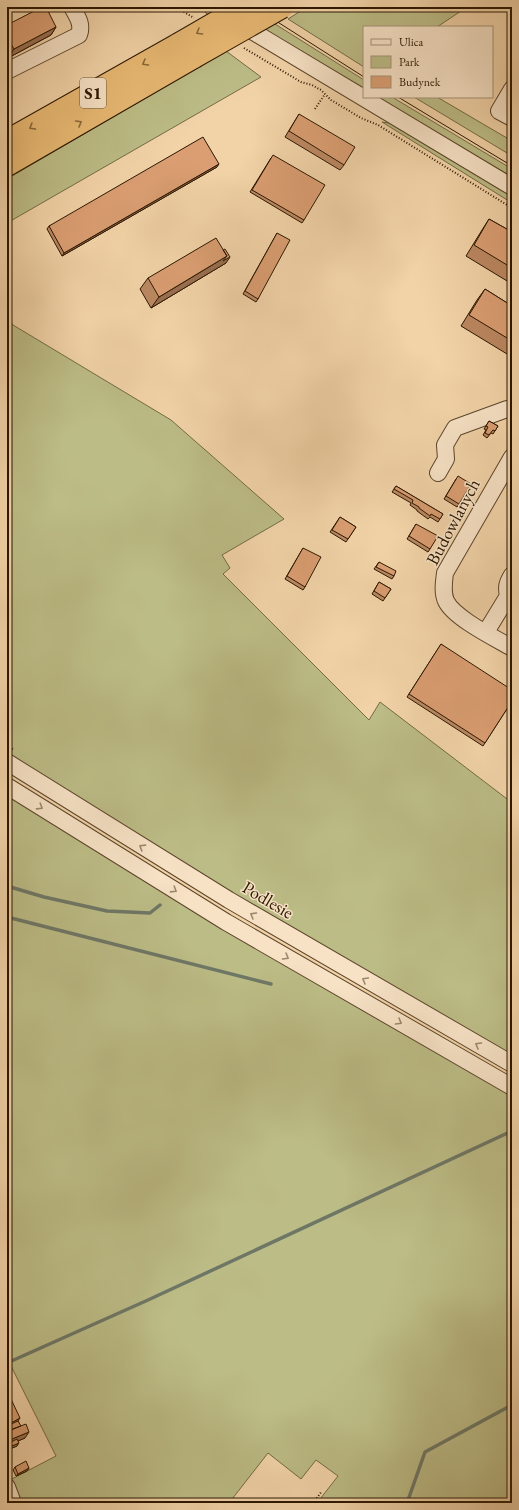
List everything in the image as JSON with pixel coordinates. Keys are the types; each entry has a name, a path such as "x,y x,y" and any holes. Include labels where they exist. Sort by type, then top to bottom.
{"highway":[{"name":"S1","path":"7,165 186,50 243,7"},
{"name":"S1","path":"7,141 186,50 282,7"}],"street":[{"path":"7,71 79,35 82,29 81,24 72,7"},
{"path":"212,7 363,98"},
{"path":"512,89 499,110 512,118"},
{"path":"364,98 512,187"},
{"path":"438,473 446,459 446,445 455,428 507,409 512,410"},
{"name":"Budowlanych","path":"512,457 445,573 443,587 446,601 453,611 512,648"},
{"path":"486,632 510,598 506,589 507,583 512,575"},
{"name":"Podlesie","path":"10,756 70,803 242,908 512,1064"},
{"path":"7,786 226,922 512,1087"},
{"path":"7,1487 14,1503"}],"path":[{"path":"176,7 194,18"},
{"path":"24,18 30,15 32,9"},
{"path":"244,47 301,82 312,85 331,100 361,118 378,125 512,208"},
{"path":"315,109 325,94"},
{"path":"7,746 10,756"},
{"path":"313,1503 322,1492"}],"green space":[{"path":"227,7 248,7 363,79 363,87"},
{"path":"307,7 467,7 438,26 363,26 363,66 288,19"},
{"path":"226,51 261,77 7,223 7,179"},
{"path":"380,98 394,98 512,169 512,177"},
{"path":"416,98 439,98 512,141 512,156"},
{"path":"382,122 389,123 512,196 512,203"},
{"path":"7,317 13,325 171,420 284,519 222,555 230,568 223,574 369,720 380,702 511,802 512,801 512,1056 244,902 7,754"},
{"path":"7,791 512,1093 512,1503 317,1503 338,1476 316,1460 301,1479 268,1453 229,1503 18,1503 8,1481 56,1456 9,1362 7,1362"}],"building":[{"path":"42,7 46,7 56,27 14,49 7,37 7,25"},
{"path":"7,45 10,51 7,53"},
{"path":"299,114 355,147 344,165 289,131"},
{"path":"203,137 219,164 64,253 49,226"},
{"path":"273,155 325,185 304,220 252,190"},
{"path":"489,219 512,232 512,268 474,245"},
{"path":"277,233 290,240 258,299 245,291"},
{"path":"216,238 227,256 159,297 148,278"},
{"path":"225,249 230,257 223,261 227,256 223,250"},
{"path":"485,289 512,306 512,341 469,315"},
{"path":"489,421 498,426 495,431 493,430 489,435 485,433 488,427 486,426"},
{"path":"458,476 471,484 459,504 446,496"},
{"path":"396,486 443,514 440,519 431,514 430,516 412,503 413,500 394,489"},
{"path":"340,517 356,527 348,539 332,530"},
{"path":"416,524 438,536 430,549 409,536"},
{"path":"303,548 321,557 305,587 287,576"},
{"path":"379,562 396,571 394,576 376,567"},
{"path":"379,582 391,589 385,598 374,591"},
{"path":"441,644 512,690 512,701 485,743 409,694"},
{"path":"10,1397 20,1418 11,1423 7,1415 7,1398"},
{"path":"18,1421 21,1426 11,1430 9,1425"},
{"path":"26,1424 29,1432 7,1441 7,1431"},
{"path":"17,1439 19,1443 12,1446 11,1442"},
{"path":"26,1461 29,1468 18,1474 15,1467"}],"waterway":[{"path":"7,886 44,897 107,911 150,913 160,905"},
{"path":"7,917 271,984"},
{"path":"7,1363 148,1300 512,1131"},
{"path":"407,1503 425,1452 512,1405"}],"tram line":[{"path":"254,7 363,76"},
{"path":"267,7 278,17"},
{"path":"400,98 512,166"}]}
